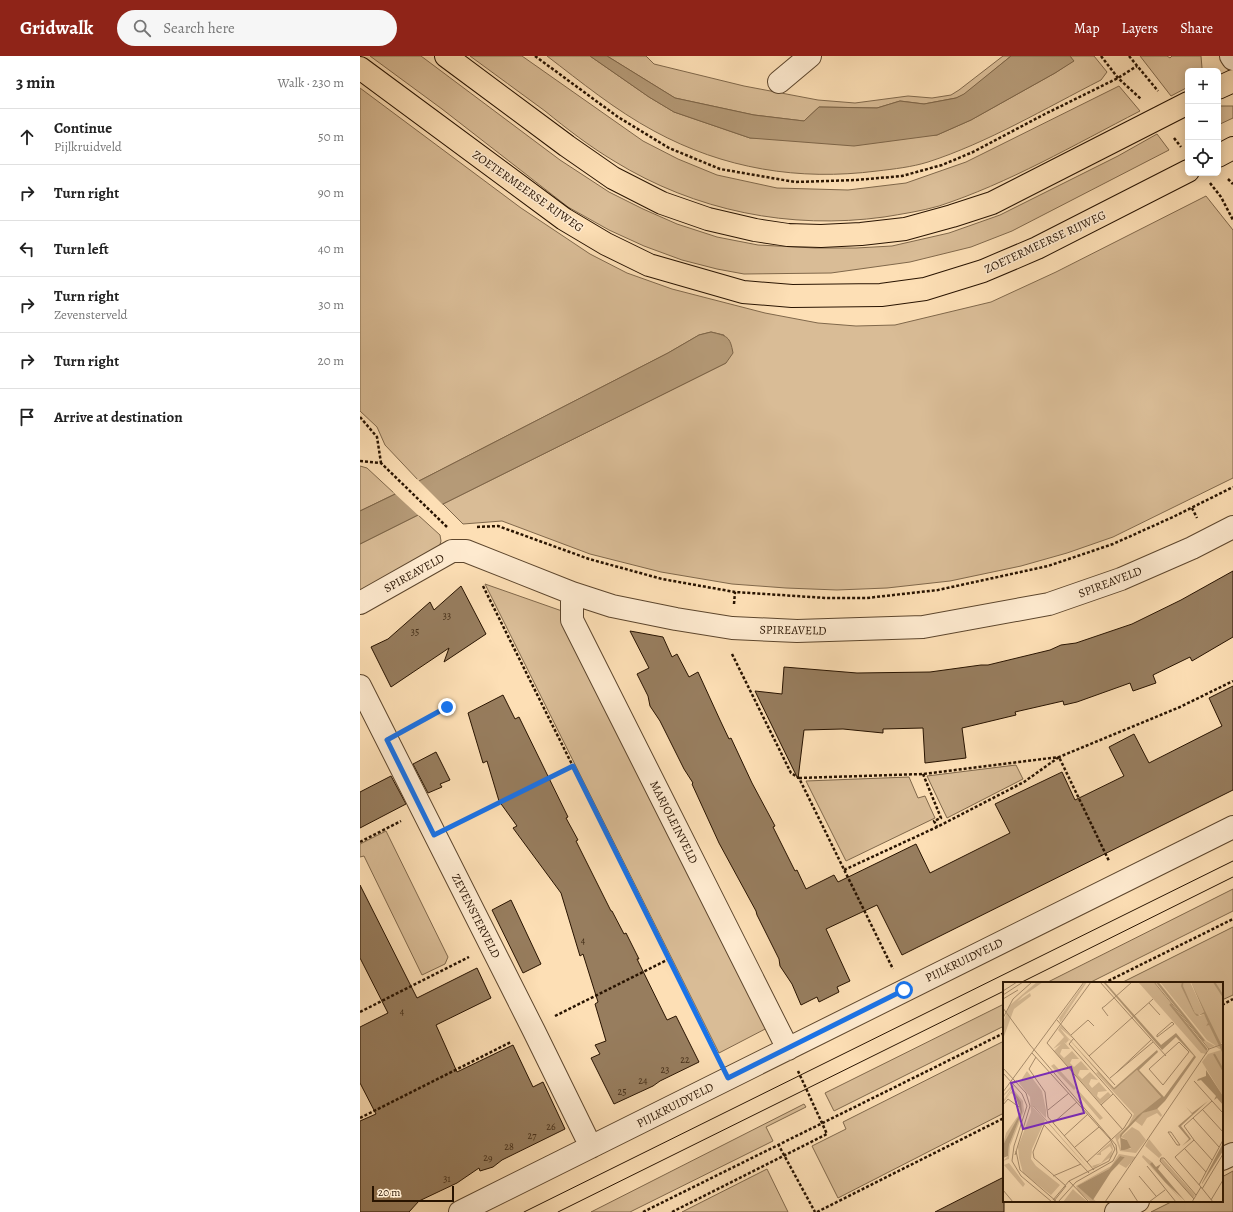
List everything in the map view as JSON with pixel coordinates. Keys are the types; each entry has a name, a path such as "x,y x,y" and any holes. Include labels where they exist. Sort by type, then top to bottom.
{"main road":[{"path":"446,56 566,146 613,178 662,203 708,219 755,230 788,234 821,236 861,234 905,229 992,203 1186,104"},
{"name":"ZOETERMEERSE RIJWEG","path":"360,68 564,219 606,244 649,265 743,292 792,296 881,295 925,289 983,271 1196,176"},
{"path":"1221,87 1233,81"},
{"path":"1221,154 1233,148"}],"street":[{"path":"779,82 810,56"},
{"name":"SPIREAVELD","path":"360,603 452,551 466,551 572,593 612,606 676,619 732,628 797,631 923,627 1049,604 1121,579 1192,548 1233,527"},
{"name":"MARJOLEINVELD","path":"572,593 572,620 788,1049"},
{"name":"ZEVENSTERVELD","path":"360,686 591,1147"},
{"name":"PIJLKRUIDVELD","path":"460,1212 1233,826"},
{"path":"1223,1159 1233,1154"},
{"path":"1116,1212 1136,1202"}],"path":[{"path":"535,56 618,117 670,148 720,169 795,182 856,180 902,176 942,165 973,152 1118,78 1137,66 1129,56"},
{"path":"1199,176 1221,197 1233,220"},
{"path":"360,417 377,437 381,463"},
{"path":"360,460 381,463 445,524"},
{"path":"470,528 498,526 589,559 662,580 736,592 826,598 867,598 938,590 1048,566 1113,544 1173,517 1233,487"},
{"path":"466,551 728,1078"},
{"path":"736,592 729,648 792,773 799,778 904,990"},
{"path":"844,870 937,827 1024,782 1059,757 1180,707 1233,681"},
{"path":"387,740 447,707"},
{"path":"799,778 923,774 1059,757"},
{"path":"1059,757 1120,883"},
{"path":"434,835 573,766"},
{"path":"923,774 941,818 934,821 937,827"},
{"path":"360,842 422,811"},
{"path":"1106,982 1233,919"},
{"path":"360,1012 491,946"},
{"path":"360,1118 534,1031 546,1021 669,959"},
{"path":"1223,1004 1233,999"},
{"path":"643,1212 1003,1033"},
{"path":"672,1212 828,1134 821,1124 788,1049"},
{"path":"778,1144 816,1212 1003,1118"}],"shaded area":[{"path":"370,56 421,56 560,160 609,192 677,224 717,237 758,245 815,248 892,246 949,233 1000,215 1118,156 1157,134 1169,150 1012,231 971,247 910,262 831,273 744,274 682,260 644,246 609,230 568,207 442,109"},
{"path":"470,56 522,56 643,141 678,159 717,175 777,188 848,190 906,183 966,162 1119,86 1140,111 1016,175 965,197 939,206 884,217 814,221 744,213 677,193 645,178 614,161 587,143"},
{"path":"547,56 590,56 649,97 674,112 750,138 937,135 971,120 1055,73 1073,61 1070,56 1094,56 1107,72 1101,80 1038,113 972,145 928,162 903,168 877,171 848,174 819,174 791,173 762,169 707,155 680,144 654,131 626,114"},
{"path":"590,56 607,56 675,98 754,115 804,121 819,107 877,108 900,101 924,104 956,98 964,94 1011,56 1070,56 1074,61 971,120 937,135 854,146 750,138 674,112 649,97"},
{"path":"607,56 646,56 654,64 744,86 818,100 855,103 908,96 932,98 951,95 1003,56 1011,56 964,95 956,98 924,104 900,101 877,108 819,107 804,121 754,115 675,98"},
{"path":"1140,56 1167,56 1170,58 1172,56 1201,56 1202,68 1185,68 1185,89 1171,96"},
{"path":"360,88 521,208 590,254 627,273 672,289 765,313 818,323 856,326 895,325 991,302 1056,272 1206,196 1233,230 1233,478 1113,537 1067,553 1021,566 950,581 887,588 837,590 732,584 661,572 590,554 502,521 463,524 443,504 726,363 724,335 711,332 699,335 668,353 419,481 385,445 377,427 360,411"},
{"path":"1221,106 1233,106 1233,118 1221,124"},
{"path":"711,332 724,336 731,343 733,353 726,363 360,544 360,511 410,487 668,353 699,335"},
{"path":"360,466 367,468 395,494 360,511"},
{"path":"418,515 440,535 441,541 439,548 360,592 360,544"},
{"path":"485,584 562,611 769,1027 719,1053"},
{"path":"1016,765 1023,779 947,818 927,776"},
{"path":"909,777 918,798 925,796 935,818 846,861 806,781"},
{"path":"386,831 448,957 445,964 422,975 364,856 360,857 360,844"},
{"path":"1233,889 1233,911 1091,982 1048,982"},
{"path":"1233,927 1233,995 1223,1000 1223,982 1123,982"},
{"path":"1003,1004 1003,1026 834,1111 825,1093"},
{"path":"1003,1042 1003,1114 838,1198 812,1146 846,1129 843,1122"},
{"path":"804,1104 806,1107 766,1127 773,1141 630,1212 591,1212"},
{"path":"767,1169 788,1212 682,1212"},
{"path":"1233,1171 1233,1212 1151,1212 1171,1202 1223,1202 1223,1176"}],"pier":[{"path":"418,479 444,506 419,516 393,492"}],"building":[{"path":"1233,571 1233,637 1192,661 1190,657 1153,675 1156,683 1133,691 1130,683 1077,702 1064,705 1063,701 1015,712 1016,715 962,728 966,758 925,763 923,728 883,729 883,733 843,729 804,730 798,779 755,691 782,694 784,667 857,673 930,672 988,665 1050,650 1061,645 1076,643 1132,624 1181,600"},
{"path":"461,586 486,634 444,662 449,648 391,687 371,647 388,639 430,602 434,610"},
{"path":"630,631 663,637 672,657 677,654 689,677 698,672 729,739 731,738 752,783 775,826 773,827 795,871 797,870 806,889 834,875 838,882 916,844 930,873 1010,833 995,804 1062,772 1075,800 1124,776 1109,747 1134,734 1149,763 1222,726 1209,698 1233,686 1233,790 902,955 877,905 826,929 850,981 837,987 839,992 819,1002 817,997 801,1005 792,984 780,966 779,959 756,911 719,843 692,784 693,783 684,769 660,721 650,706 648,696 637,674 649,668"},
{"path":"503,695 515,719 519,717 568,817 566,818 578,840 576,841 611,911 624,934 626,933 667,1020 676,1016 699,1062 614,1104 591,1058 600,1054 595,1045 606,1041 595,1004 598,1002 583,954 580,956 561,893 513,828 517,826 499,801 487,761 483,763 468,713"},
{"path":"436,752 450,780 440,784 442,787 428,793 413,764"},
{"path":"391,776 406,804 360,828 360,792"},
{"path":"360,885 417,998 477,968 491,998 436,1025 457,1072 513,1045 533,1087 543,1082 565,1129 502,1160 493,1167 480,1171 479,1168 457,1183 419,1201 409,1212 360,1212 360,1121 376,1114 360,1083 360,1027 388,1013 360,958"},
{"path":"511,900 541,964 523,973 492,910"},
{"path":"1003,1178 1004,1212 935,1212"}],"tram line":[{"path":"524,1212 1233,861"},
{"path":"1022,982 1233,877"},
{"path":"558,1212 1003,991"}],"route":[{"path":"447,707 387,740 434,835 573,766 728,1078 904,990"}]}
